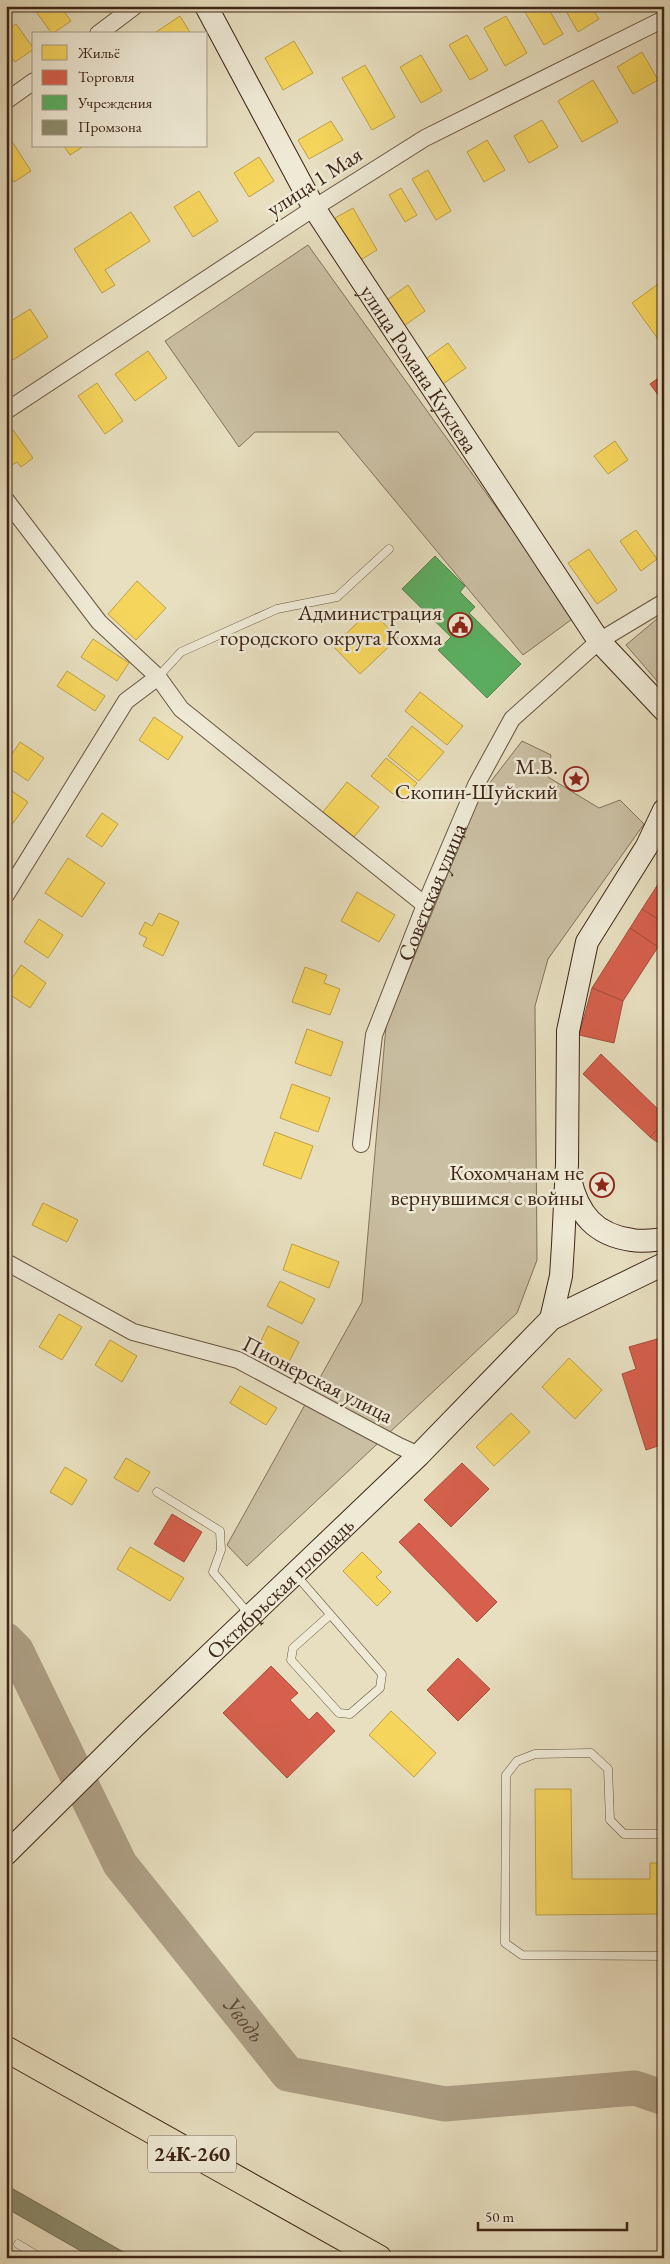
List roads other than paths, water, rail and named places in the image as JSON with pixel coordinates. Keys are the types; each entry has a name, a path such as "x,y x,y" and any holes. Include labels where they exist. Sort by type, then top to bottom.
{"main road":[{"name":"улица Романа Куклева","path":"206,6 314,208 599,641 664,710"},
{"path":"551,1319 561,1276 567,1164 568,1031 587,942 656,839 664,810"},
{"path":"567,1164 574,1194 588,1222 608,1233 632,1240 664,1239"},
{"path":"551,1319 664,1264"},
{"name":"Октябрьская площадь","path":"6,1854 134,1727 419,1454 551,1319"},
{"name":"24К-260","path":"6,2049 379,2258"}],"street":[{"path":"101,32 136,6"},
{"name":"улица 1 Мая","path":"6,411 314,208 425,138 664,19"},
{"path":"6,101 32,82"},
{"path":"6,500 99,622 158,677 181,709 425,905"},
{"name":"Советская улица","path":"361,1144 374,1035 425,905 476,785 512,719 599,641 664,602"},
{"path":"6,895 126,701 158,677"},
{"name":"Пионерская улица","path":"6,1262 133,1332 238,1360 399,1446 419,1454"}],"lane":[{"path":"158,677 181,652 277,609 337,597 390,549"},
{"path":"157,1492 220,1531 222,1550 213,1572 250,1616"},
{"path":"294,1573 382,1674 380,1688 350,1714 339,1713 291,1660 293,1648 330,1615"},
{"path":"664,1834 624,1834 610,1820 608,1769 591,1753 536,1754 517,1761 506,1775 505,1943 522,1955 664,1956"},
{"path":"18,2244 41,2258"}],"waterway":[{"name":"Уводь","path":"6,1640 16,1650 120,1864 288,2074 445,2104 635,2088 664,2098"}],"place":[{"name":"Администрация городского округа Кохма","path":"460,625"},
{"name":"М.В. Скопин-Шуйский","path":"576,779"},
{"name":"Кохомчанам не вернувшимся с войны","path":"602,1185"}]}
